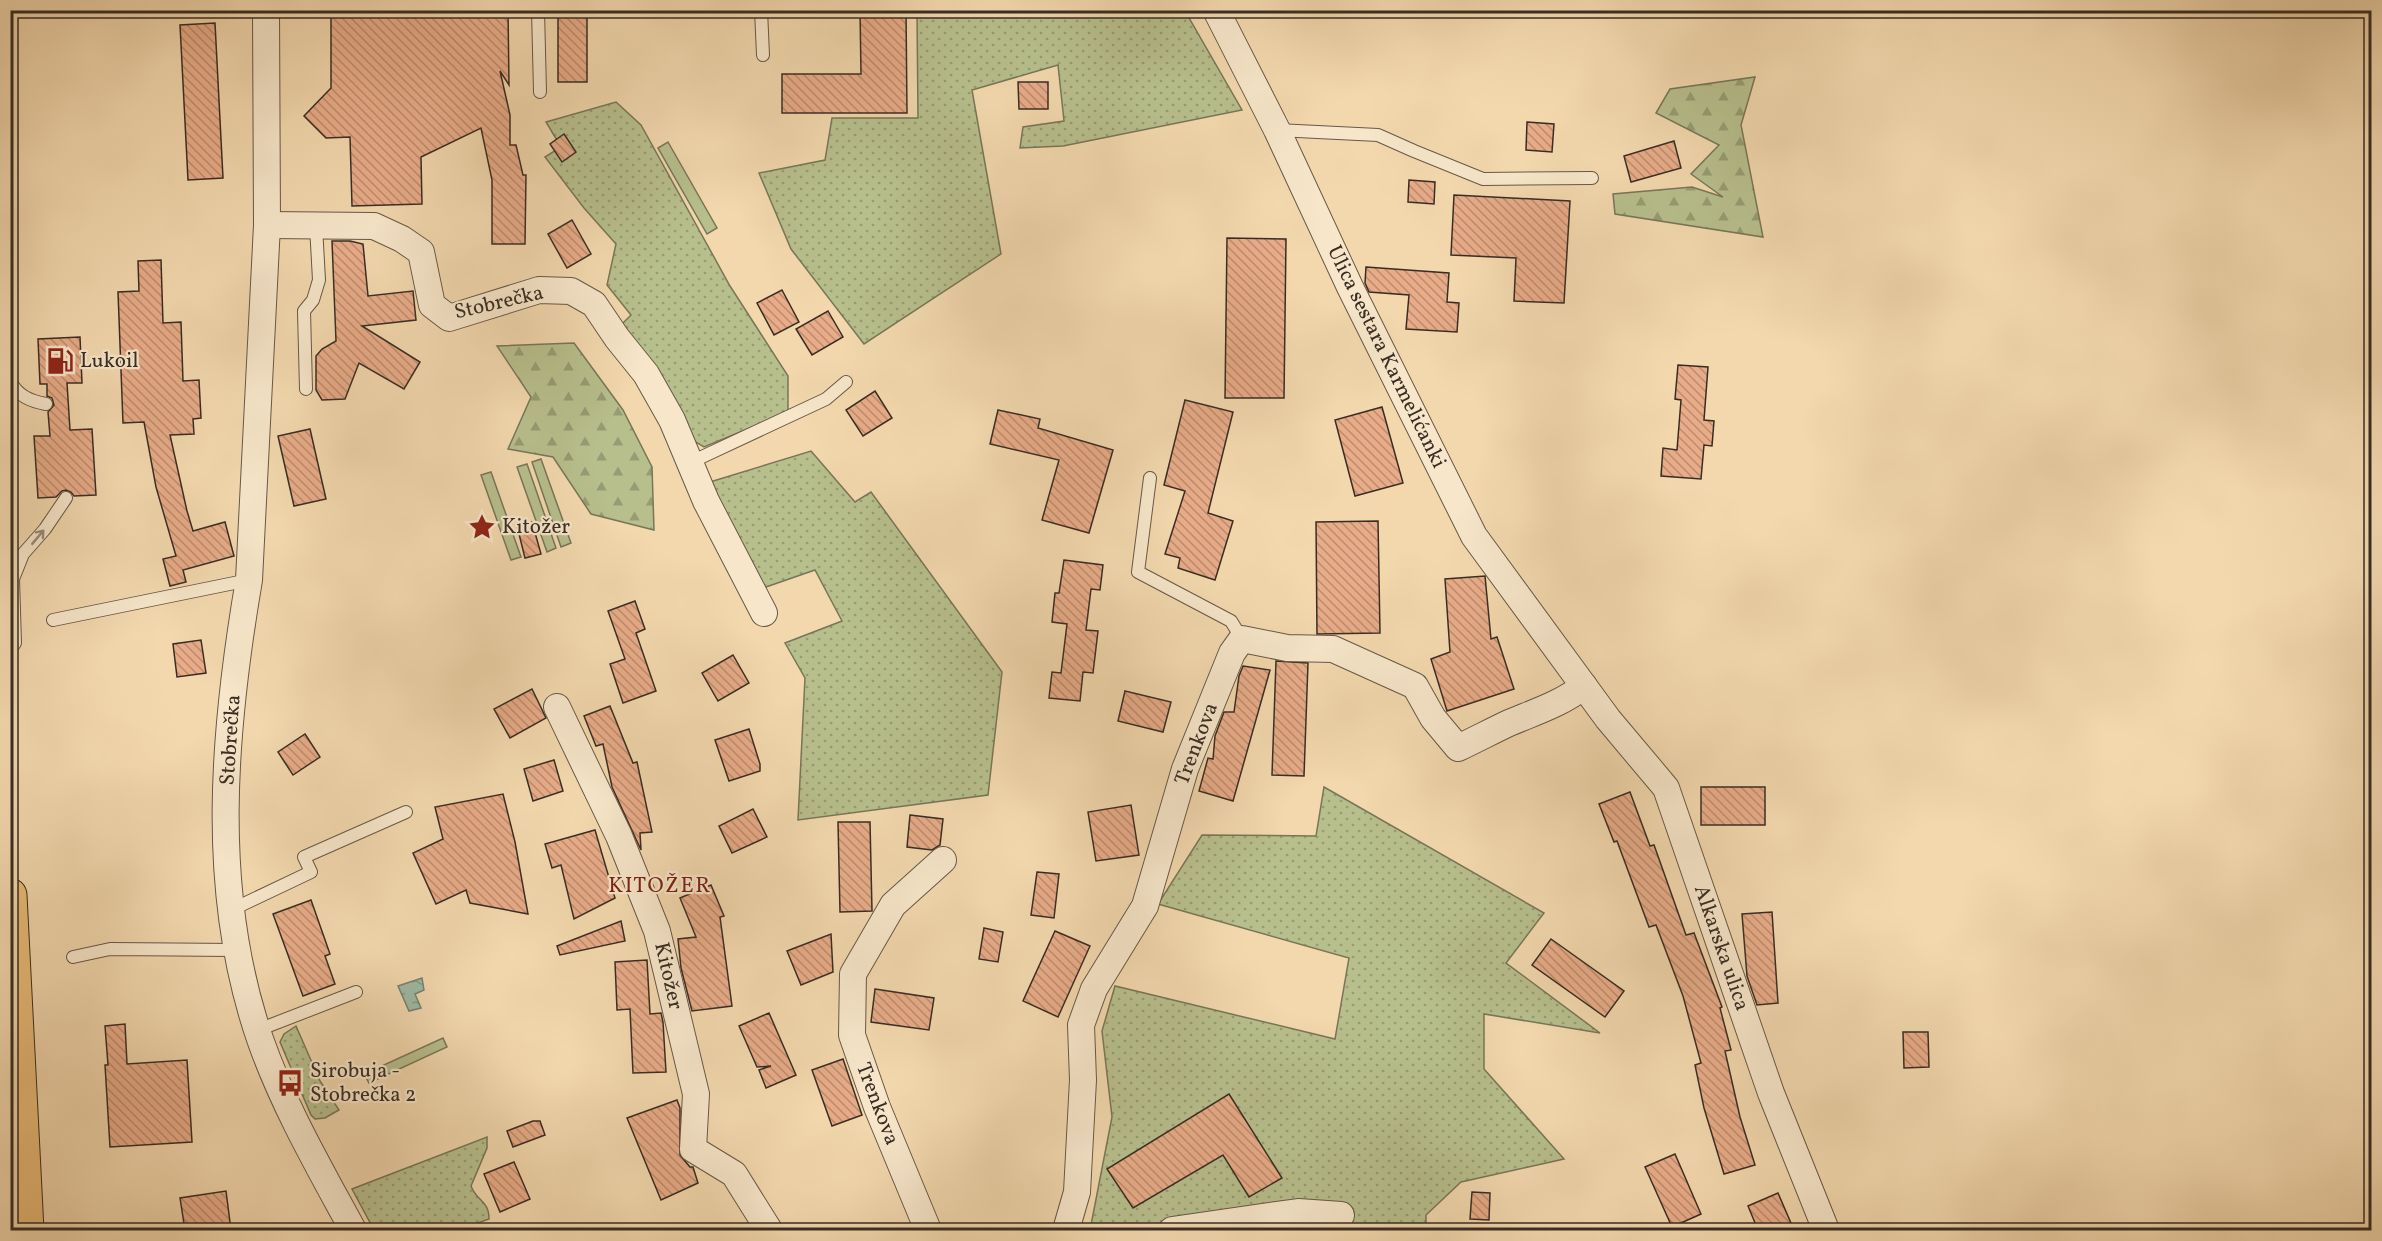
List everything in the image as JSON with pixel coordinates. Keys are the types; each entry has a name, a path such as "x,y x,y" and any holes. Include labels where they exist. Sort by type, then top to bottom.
{"highway":[{"path":"10,895 27,1230"}],"street":[{"name":"Stobrečka","path":"266,10 267,225 249,580 240,633 226,759 226,868 236,950 258,1030 304,1142 354,1230"},
{"name":"Ulica sestara Karmelićanki","path":"1216,10 1277,130 1350,287 1474,536 1584,686"},
{"name":"Stobrečka","path":"267,225 374,226 412,245 421,252 432,305 449,318 539,290 571,291 594,304 617,338 646,374 672,420 706,501 764,613"},
{"path":"1242,639 1287,648 1333,649 1415,686 1433,718 1458,748 1509,723 1538,713 1574,694 1584,686"},
{"name":"Trenkova","path":"1066,1230 1077,1192 1083,1080 1081,1024 1094,988 1145,906 1185,769 1232,653 1242,639"},
{"name":"Alkarska ulica","path":"1584,686 1608,719 1666,788 1771,1093 1826,1230"},
{"name":"Kitožer","path":"557,707 618,836 657,931 696,1094 693,1149 734,1174 770,1230"},
{"name":"Trenkova","path":"928,1230 877,1107 852,1035 853,974 893,905 943,860"},
{"path":"1173,1230 1298,1212 1341,1215"}],"lane":[{"path":"538,10 540,92"},
{"path":"761,10 763,55"},
{"path":"1277,130 1378,135 1483,179 1592,178"},
{"path":"306,389 304,311 313,300 319,280 316,226"},
{"path":"10,381 14,388 28,400 46,404"},
{"path":"689,463 826,399 846,382"},
{"path":"1150,478 1138,572 1231,621 1242,639"},
{"path":"10,650 15,643 13,579 23,554 45,529 66,498"},
{"path":"53,620 249,580"},
{"path":"231,910 311,873 304,857 406,812"},
{"path":"73,957 110,949 236,950"},
{"path":"258,1030 356,992"}],"green space":[{"path":"917,11 1185,11 1242,110 1063,146 1020,148 1023,127 1064,121 1058,65 972,90 1001,254 864,344 791,249 759,173 825,160 832,118 918,118"},
{"path":"1755,77 1741,125 1763,237 1615,214 1613,194 1692,187 1723,197 1691,174 1719,145 1656,113 1670,89"},
{"path":"616,102 641,125 730,286 788,376 788,412 704,447 689,438 617,329 631,315 607,285 616,244 584,208 545,157 561,147 546,122"},
{"path":"668,142 717,228 707,234 658,148"},
{"path":"574,343 623,410 652,467 654,530 591,514 553,457 508,449 531,397 497,346"},
{"path":"811,451 855,502 871,492 1002,672 988,795 798,820 805,678 785,643 842,621 815,570 763,588 710,482"},
{"path":"541,459 571,543 561,547 532,462"},
{"path":"527,464 556,548 547,552 517,467"},
{"path":"491,472 521,557 511,560 481,475"},
{"path":"1324,787 1544,913 1506,963 1600,1033 1484,1014 1484,1069 1564,1159 1461,1182 1426,1215 1426,1230 1090,1230 1112,1117 1102,1031 1115,986 1335,1039 1349,958 1158,904 1202,835 1316,836"},
{"path":"296,1026 320,1081 339,1110 325,1118 315,1119 311,1115 280,1042 284,1034"},
{"path":"443,1038 447,1047 369,1083 364,1074"},
{"path":"487,1137 487,1148 471,1186 485,1204 489,1219 458,1230 374,1230 352,1189"}],"water":[{"path":"422,978 424,990 415,994 421,1008 409,1011 398,986"}],"building":[{"path":"331,10 508,10 509,85 500,71 510,115 510,145 516,145 523,175 526,175 525,244 492,244 492,180 481,128 421,157 422,204 352,206 350,137 326,138 304,116 331,88"},
{"path":"558,10 587,10 587,82 558,82"},
{"path":"860,10 906,10 907,113 782,113 782,74 861,74"},
{"path":"215,23 223,178 188,180 180,25"},
{"path":"1018,82 1048,82 1048,109 1019,109"},
{"path":"1527,122 1554,124 1552,152 1526,150"},
{"path":"564,134 576,152 562,162 550,144"},
{"path":"1674,141 1681,168 1631,182 1624,156"},
{"path":"1409,180 1435,182 1434,204 1408,202"},
{"path":"1454,195 1570,201 1564,303 1514,301 1516,258 1451,255"},
{"path":"572,220 591,254 567,268 548,234"},
{"path":"1227,238 1286,239 1284,398 1225,398"},
{"path":"332,241 363,244 368,296 413,291 416,320 362,326 420,362 404,389 359,363 345,399 322,400 316,390 316,356 322,349 336,341"},
{"path":"161,260 163,323 181,322 183,381 199,380 201,418 193,419 194,434 170,435 187,511 193,531 225,522 234,556 183,570 186,582 170,586 163,559 176,556 156,487 144,422 123,423 118,292 139,291 138,261"},
{"path":"1366,267 1449,273 1447,302 1459,303 1457,332 1406,329 1409,295 1369,292 1365,283"},
{"path":"782,290 799,322 774,335 757,303"},
{"path":"828,311 843,337 812,355 796,329"},
{"path":"80,337 82,383 67,383 70,430 92,429 96,495 74,496 66,490 56,497 38,498 34,436 50,436 48,412 54,405 52,398 47,396 47,384 40,384 38,339"},
{"path":"1678,365 1708,367 1704,420 1714,421 1712,446 1704,445 1701,479 1661,476 1663,448 1677,450 1681,400 1675,399"},
{"path":"875,391 892,418 863,436 846,410"},
{"path":"1185,400 1233,412 1208,513 1233,521 1215,580 1178,568 1180,558 1165,554 1185,491 1164,485"},
{"path":"1382,407 1403,483 1355,496 1335,420"},
{"path":"998,410 1040,419 1038,428 1113,450 1089,533 1042,520 1059,460 990,444"},
{"path":"310,429 326,499 294,506 278,436"},
{"path":"1378,521 1380,633 1317,634 1316,522"},
{"path":"532,522 541,554 525,558 517,526"},
{"path":"1064,560 1103,565 1100,590 1091,589 1086,630 1098,631 1093,673 1083,672 1080,701 1049,698 1052,672 1061,673 1067,624 1052,622 1055,593 1059,593"},
{"path":"1485,576 1491,639 1497,637 1514,689 1447,711 1431,659 1450,652 1445,579"},
{"path":"635,601 645,629 636,633 656,691 623,703 610,664 625,659 608,611"},
{"path":"201,640 206,673 177,677 173,644"},
{"path":"733,655 749,683 718,701 702,673"},
{"path":"1276,661 1308,663 1304,776 1272,775"},
{"path":"1243,666 1270,670 1233,801 1199,791 1208,758 1213,759 1215,736 1224,712 1234,712 1239,676"},
{"path":"532,689 546,718 510,738 494,709"},
{"path":"1125,691 1171,702 1163,732 1118,721"},
{"path":"610,706 633,763 637,762 652,832 640,833 641,850 612,787 603,744 596,746 584,716"},
{"path":"749,729 760,771 729,781 715,740"},
{"path":"305,734 320,757 293,775 278,752"},
{"path":"554,760 563,791 533,801 524,769"},
{"path":"1701,787 1765,787 1765,825 1701,825"},
{"path":"1630,792 1650,846 1654,845 1686,935 1694,933 1722,1007 1720,1008 1731,1050 1725,1051 1740,1117 1755,1165 1724,1174 1704,1108 1695,1065 1701,1063 1683,996 1656,925 1649,927 1617,841 1614,842 1599,804"},
{"path":"503,794 515,842 528,914 470,903 466,890 436,904 413,853 443,839 435,807"},
{"path":"1131,805 1139,855 1096,861 1088,812"},
{"path":"753,809 767,837 732,853 719,826"},
{"path":"910,815 943,819 940,845 932,850 907,847"},
{"path":"838,822 870,822 872,911 840,912"},
{"path":"595,830 615,898 574,919 561,865 552,868 545,844"},
{"path":"1037,872 1059,874 1054,918 1031,915"},
{"path":"711,885 724,916 720,917 732,1006 692,1011 681,968 678,939 696,937 680,898"},
{"path":"311,900 330,954 325,956 335,984 303,996 273,914"},
{"path":"1772,912 1778,1003 1757,1005 1747,976 1742,914"},
{"path":"621,921 625,941 560,955 557,946"},
{"path":"984,928 1003,932 998,962 979,959"},
{"path":"1055,931 1090,946 1058,1017 1023,1001"},
{"path":"831,934 833,972 801,985 787,951"},
{"path":"1551,939 1624,991 1605,1017 1532,965"},
{"path":"647,960 650,1014 661,1013 666,1072 633,1073 630,1009 617,1010 615,962"},
{"path":"875,989 934,998 929,1030 871,1022"},
{"path":"769,1013 796,1075 766,1088 759,1070 771,1066 757,1067 739,1026"},
{"path":"125,1024 127,1064 187,1060 192,1142 110,1147 105,1026"},
{"path":"1903,1032 1928,1032 1929,1067 1904,1068"},
{"path":"843,1059 862,1115 832,1126 812,1070"},
{"path":"1229,1094 1282,1178 1249,1197 1223,1155 1133,1208 1107,1169"},
{"path":"677,1100 680,1108 680,1155 690,1167 693,1167 698,1183 661,1200 627,1118"},
{"path":"533,1121 540,1121 545,1135 513,1147 507,1131"},
{"path":"1675,1154 1701,1214 1672,1227 1645,1167"},
{"path":"514,1162 530,1199 500,1212 484,1174"},
{"path":"226,1191 231,1230 185,1230 180,1198"},
{"path":"1472,1192 1490,1193 1489,1220 1470,1219"},
{"path":"1778,1193 1794,1230 1758,1230 1748,1206"}],"place":[{"name":"Lukoil","path":"60,361"},
{"name":"Kitožer","path":"482,527"},
{"name":"Sirobuja - Stobrečka 2","path":"290,1083"}],"district":[{"name":"KITOŽER","path":"660,886"}]}
